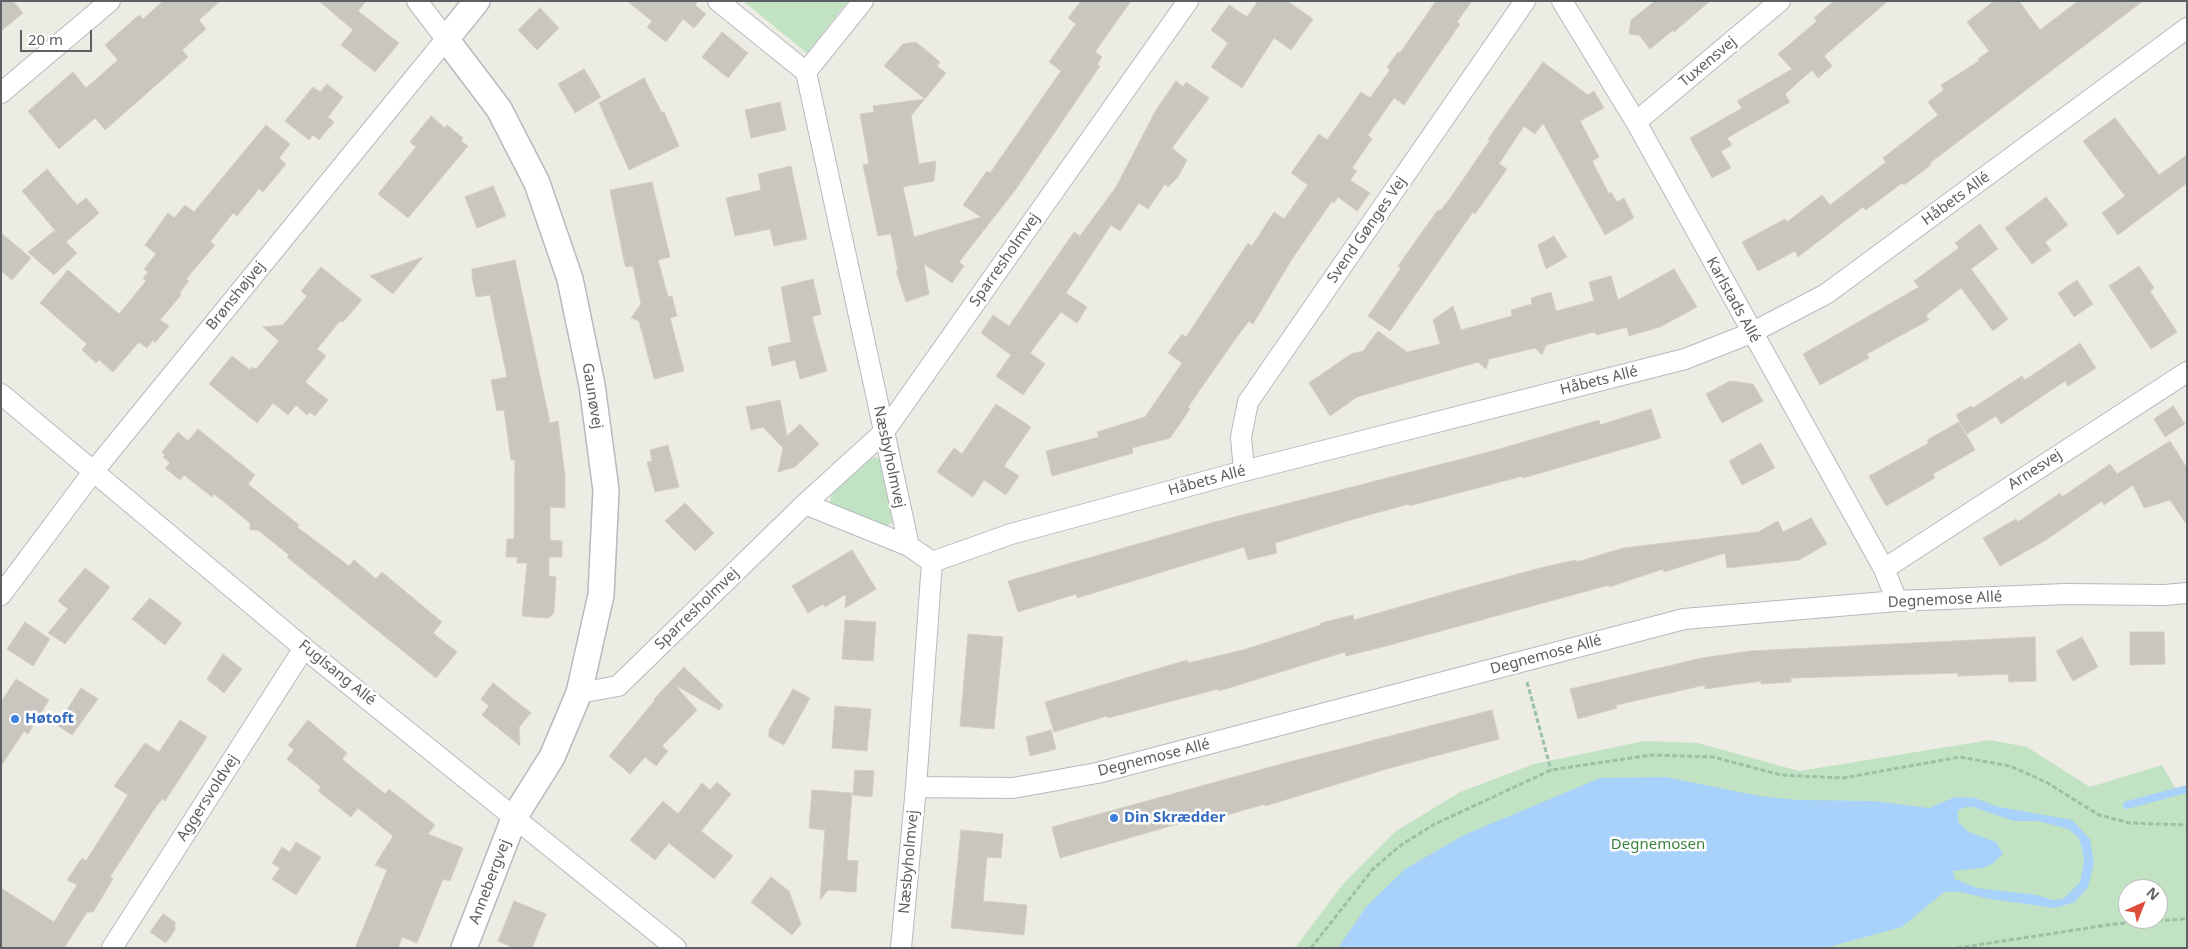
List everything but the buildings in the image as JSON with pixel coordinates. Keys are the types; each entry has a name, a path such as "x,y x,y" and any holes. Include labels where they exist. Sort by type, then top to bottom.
{"street":[{"path":"1,94 110,1"},
{"name":"Gaunøvej","path":"416,1 498,109 537,183 570,279 592,386 606,490 601,595 579,692 552,757 515,816"},
{"name":"Brønshøjvej","path":"1,594 93,472 477,1"},
{"path":"718,1 806,72 863,1"},
{"name":"Sparresholmvej","path":"579,692 618,686 805,504 884,432 1188,1"},
{"name":"Svend Gønges Vej","path":"1244,471 1241,437 1248,402 1525,1"},
{"name":"Karlstads Allé","path":"1562,1 1636,122 1751,333 1884,569 1897,601"},
{"name":"Tuxensvej","path":"1636,122 1780,1"},
{"name":"Håbets Allé","path":"932,562 1010,534 1244,471 1685,359 1751,333 1826,294 2187,28"},
{"name":"Næsbyholmvej","path":"806,72 908,546"},
{"name":"Arnesvej","path":"1884,569 2187,372"},
{"name":"Fuglsang Allé","path":"1,394 304,648 515,816 676,948"},
{"path":"805,504 908,546 932,562"},
{"name":"Næsbyholmvej","path":"901,948 916,787 932,562"},
{"name":"Degnemose Allé","path":"916,787 1013,788 1097,773 1684,619 1897,601 2064,594 2165,595 2187,593"},
{"name":"Aggersvoldvej","path":"112,948 304,648"},
{"name":"Annebergvej","path":"464,948 515,816"}],"path":[{"path":"1532,701 1551,770"},
{"path":"1311,948 1373,869 1401,845 1435,824 1551,770 1659,755 1713,757 1782,775 1843,778 1960,757 2019,770 2046,782 2099,815 2130,823 2187,825"},
{"path":"1957,948 2114,924 2183,919 2187,916"}],"green space":[{"path":"743,1 848,1 807,53"},
{"path":"876,457 881,460 893,515 892,523 886,526 830,503 831,496 839,487 868,460"},
{"name":"Degnemosen","path":"1990,740 2027,747 2090,787 2162,765 2177,791 2187,789 2187,948 1295,948 1343,884 1396,831 1460,792 1534,764 1644,741 1698,743 1799,771"}],"water":[{"name":"Degnemosen","path":"1666,777 1759,796 1798,800 1874,801 1929,808 1955,797 1975,798 1999,807 2072,820 2090,839 2094,864 2088,887 2075,902 2055,908 1990,899 1960,892 1944,892 1902,927 1825,948 1338,948 1366,907 1405,869 1464,835 1600,778","holes":["1973,807 2014,821 2038,821 2068,829 2078,837 2082,848 2084,862 2080,882 2063,899 2053,900 2037,895 1977,888 1955,879 1953,871 1983,868 1992,864 2003,854 1996,842 1969,832 1958,822 1958,810"]}],"waterway":[{"path":"2127,805 2187,789"}],"place":[{"name":"Høtoft","path":"15,719"},
{"name":"Din Skrædder","path":"1114,818"}]}
